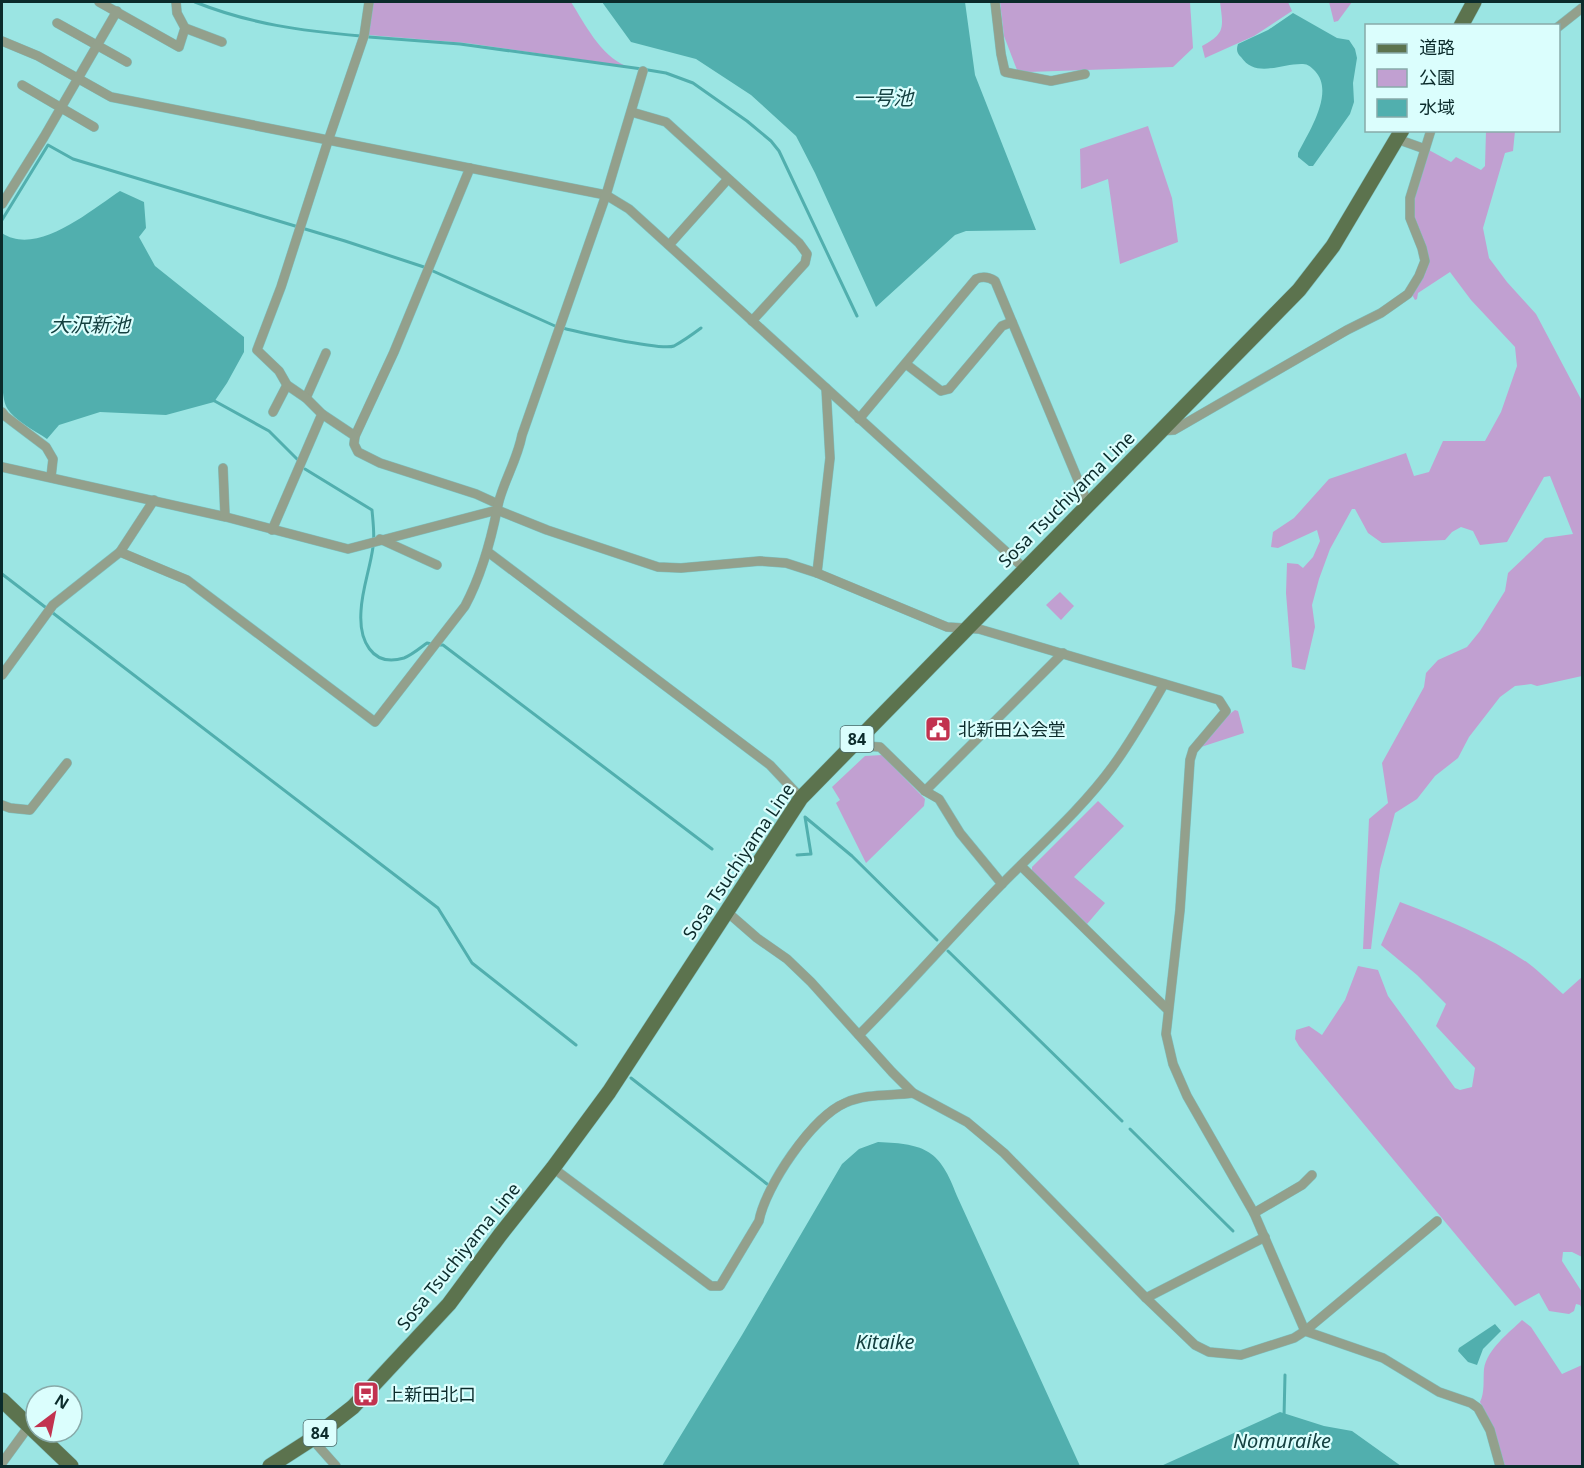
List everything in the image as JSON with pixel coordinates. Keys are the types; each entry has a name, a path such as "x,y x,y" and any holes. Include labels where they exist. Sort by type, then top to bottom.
{"main road":[{"path":"1462,24 1474,2"},
{"name":"Sosa Tsuchiyama Line","path":"270,1467 312,1439 353,1407 449,1304 609,1092 801,798 1299,290 1333,246 1399,135"},
{"path":"2,1400 24,1421"},
{"path":"47,1444 71,1467"}],"street":[{"path":"99,2 179,47 185,28"},
{"path":"176,2 177,13 185,28 222,42"},
{"path":"355,436 322,414 306,398 287,385 279,371 257,350 281,287 364,36 369,2"},
{"path":"995,2 1005,72 1051,81 1085,74"},
{"path":"1560,25 1582,8"},
{"path":"2,204 117,11"},
{"path":"57,23 127,62"},
{"path":"2,41 38,56 111,97 606,195 629,209 1024,568"},
{"path":"120,552 188,580 375,722 465,606 476,587 488,552 498,507 518,455 522,435 606,195 643,71"},
{"path":"22,85 94,127"},
{"path":"635,112 666,122 799,243 807,254 805,262 752,321"},
{"path":"1161,431 1174,430 1347,330 1381,313 1408,294 1425,261 1410,218 1410,198 1430,132"},
{"path":"1399,135 1425,149"},
{"path":"470,168 394,352 355,436 354,444 358,452 380,463 476,494 547,530 658,567 681,568 773,561 786,563 817,573 947,627 964,630 979,629 1219,700 1226,711 1193,750 1190,760 1180,910 1166,1034 1173,1064 1187,1096 1254,1214 1305,1332 1383,1358 1439,1392 1471,1403 1478,1408 1490,1430 1500,1467"},
{"path":"669,245 728,180"},
{"path":"860,419 979,278 991,278 995,281 1088,504"},
{"path":"906,364 941,391 949,389 1002,326 1012,322"},
{"path":"306,398 326,353"},
{"path":"273,412 287,385"},
{"path":"817,573 830,458 826,388"},
{"path":"2,412 46,447 53,459 51,477"},
{"path":"272,530 322,414"},
{"path":"2,467 225,516 348,549 498,507"},
{"path":"223,468 225,516"},
{"path":"2,675 53,605 120,552 154,500"},
{"path":"380,539 436,565"},
{"path":"488,552 770,765 801,798"},
{"path":"925,791 1063,653"},
{"path":"859,1035 912,982 1002,884 1082,804 1112,767 1142,723 1164,684"},
{"path":"856,740 864,746 880,747 925,791 939,799 960,833 1002,884"},
{"path":"2,805 30,810 67,763"},
{"path":"1021,866 1168,1010"},
{"path":"726,911 757,938 787,958 913,1093 979,1130 1146,1298 1195,1345 1209,1352 1241,1355 1294,1338 1305,1332 1437,1221"},
{"path":"553,1168 711,1286 720,1286 759,1221 761,1209 770,1190 804,1136 816,1124 844,1103 870,1095 913,1093"},
{"path":"1254,1214 1302,1185 1312,1175"},
{"path":"1146,1298 1265,1237"},
{"path":"2,1463 24,1433"},
{"path":"312,1439 336,1467"}],"green space":[{"path":"373,2 571,2 601,47 626,66 466,43 368,35"},
{"path":"1000,2 1190,2 1193,48 1173,67 1028,72 1017,70 1004,36"},
{"path":"1220,2 1288,2 1292,11 1254,36 1205,58 1202,46 1215,37 1221,29"},
{"path":"1329,2 1352,2 1338,21 1334,22"},
{"path":"1148,126 1172,198 1178,242 1120,264 1108,179 1081,189 1080,149"},
{"path":"1486,132 1515,132 1513,151 1505,153 1483,228 1489,258 1536,314 1582,401 1582,676 1537,686 1531,684 1515,686 1500,697 1469,737 1458,758 1435,776 1417,799 1395,813 1380,869 1371,949 1363,949 1369,819 1388,803 1382,763 1424,687 1426,673 1438,660 1467,647 1505,591 1508,573 1545,538 1573,534 1550,476 1544,477 1507,542 1480,545 1473,531 1461,527 1445,540 1382,543 1368,533 1355,509 1352,509 1330,549 1319,579 1312,605 1315,627 1305,670 1292,667 1286,593 1287,563 1298,564 1303,568 1313,557 1320,541 1317,530 1278,548 1271,547 1273,532 1294,518 1329,479 1406,453 1414,476 1429,472 1443,441 1485,441 1501,412 1517,366 1515,347 1471,300 1450,272 1418,293 1417,299 1415,300 1411,293 1427,263 1415,225 1412,201 1427,149 1451,162 1456,157 1481,170 1485,166"},
{"path":"1060,592 1074,606 1061,620 1046,605"},
{"path":"1235,710 1238,711 1244,733 1198,748 1227,716"},
{"path":"882,755 925,799 924,806 866,863 836,803 840,800 832,787 865,756"},
{"path":"1098,801 1124,826 1074,877 1105,903 1087,924 1032,871 1032,867"},
{"path":"1400,902 1497,944 1528,963 1563,994 1582,977 1582,1257 1572,1252 1563,1252 1562,1261 1582,1292 1582,1309 1576,1304 1574,1311 1569,1314 1549,1311 1539,1293 1515,1306 1295,1039 1296,1030 1309,1026 1322,1035 1345,1000 1358,966 1378,970 1388,996 1455,1088 1460,1090 1472,1087 1475,1068 1436,1026 1446,1004 1417,975 1381,945"},
{"path":"1522,1320 1531,1327 1562,1374 1582,1365 1582,1466 1505,1466 1493,1426 1480,1402 1484,1369 1489,1355"}],"water":[{"name":"一号池","path":"602,2 965,2 975,75 1036,230 966,231 955,235 876,307 796,136 751,95 696,59 631,42"},
{"path":"1293,13 1337,38 1349,40 1355,49 1357,58 1353,83 1354,102 1350,114 1313,166 1309,166 1298,157 1298,153 1321,101 1320,80 1315,71 1303,64 1262,69 1254,67 1247,64 1237,50 1238,44 1268,30"},
{"name":"大沢新池","path":"120,191 144,202 146,228 139,237 155,266 244,337 244,352 214,402 166,415 100,412 59,425 47,439 15,417 7,408 4,399 2,383 2,233 16,239 31,239 47,235 79,219"},
{"name":"Kitaike","path":"878,1142 920,1148 929,1152 944,1168 1080,1466 662,1466 842,1164 859,1149"},
{"path":"1495,1324 1501,1331 1483,1349 1477,1365 1468,1362 1458,1351 1459,1348"},
{"name":"Nomuraike","path":"1280,1412 1324,1426 1352,1431 1401,1466 1161,1466"}],"waterway":[{"path":"195,2 256,21 318,32 361,36"},
{"path":"369,37 460,44 642,69 666,73 693,83 747,121 771,141 779,151 857,316"},
{"path":"2,220 48,145 73,159 424,267 555,326 616,340 666,347 674,346 701,328"},
{"path":"211,399 269,431 297,459"},
{"path":"305,469 372,510 374,543 361,611 362,632 369,649 383,659 393,660 407,657 427,643 432,644"},
{"path":"2,574 438,908 472,963 576,1045"},
{"path":"439,645 443,645 712,849"},
{"path":"797,855 811,854 805,817 852,856 937,940"},
{"path":"948,951 1122,1121"},
{"path":"631,1078 767,1184"},
{"path":"1130,1129 1233,1231"},
{"path":"1284,1417 1285,1375"}],"place":[{"name":"北新田公会堂","path":"938,729"},
{"name":"上新田北口","path":"366,1394"}]}
